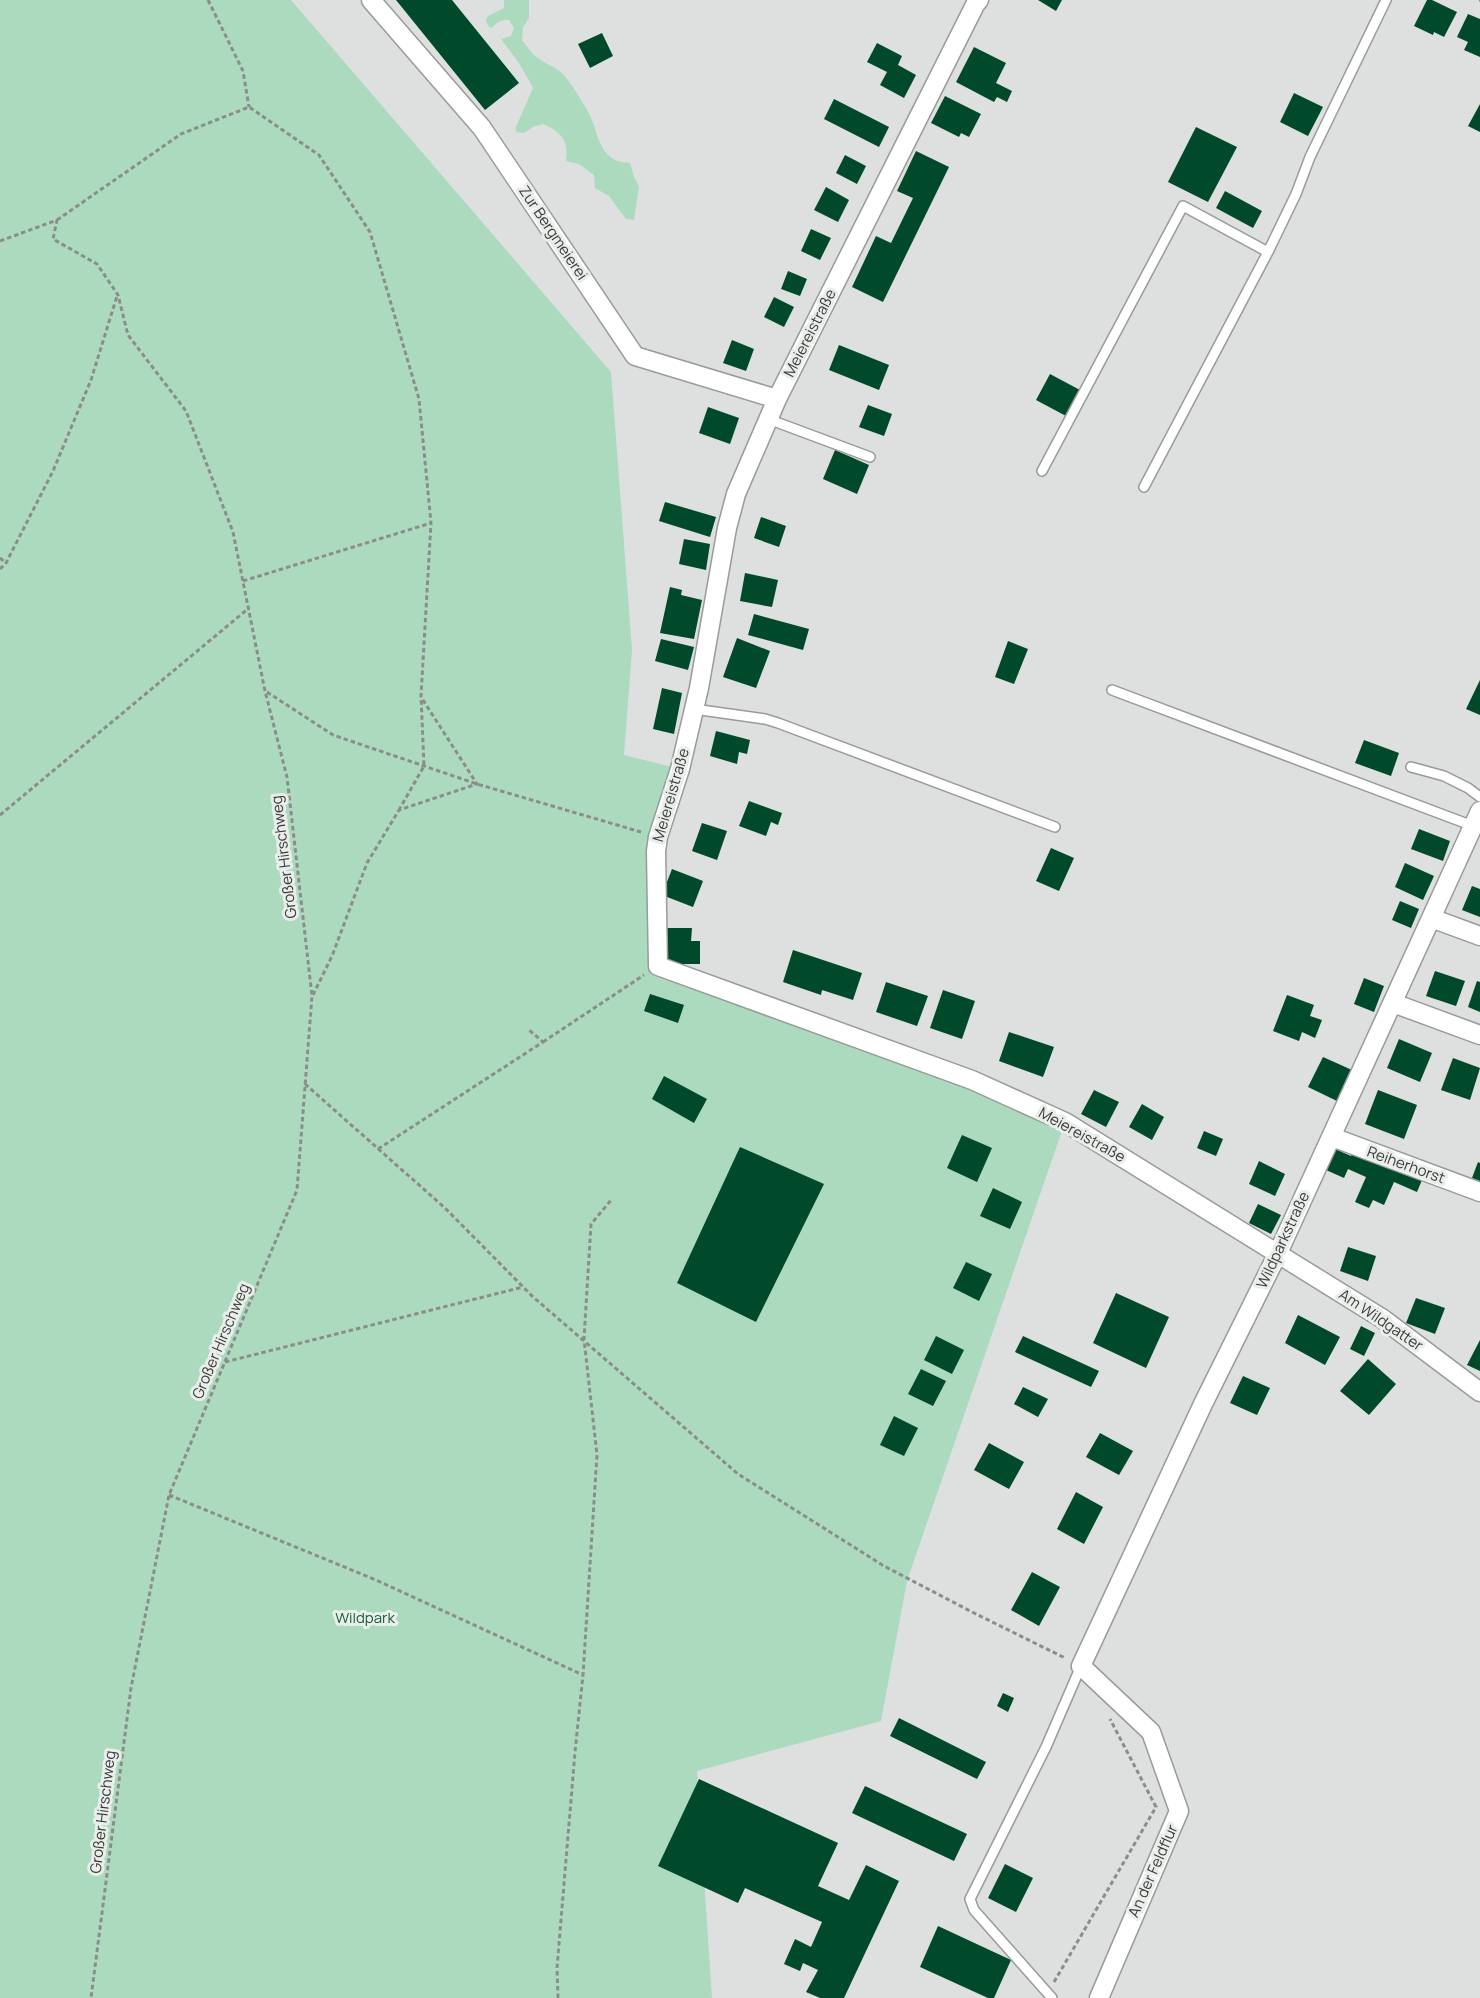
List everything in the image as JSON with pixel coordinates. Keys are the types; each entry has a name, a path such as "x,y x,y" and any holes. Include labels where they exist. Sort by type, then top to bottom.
{"street":[{"name":"Zur Bergmeierei","path":"371,0 482,128 635,356 777,399"},
{"name":"Meiereistraße","path":"979,0 777,399 736,494 727,528 699,688 680,769 658,837 656,851 658,966 972,1080 1065,1122 1278,1253"},
{"name":"Wildparkstraße","path":"1081,1666 1203,1404 1278,1253 1477,819"},
{"path":"1431,918 1480,936"},
{"path":"1393,1003 1480,1035"},
{"name":"Reiherhorst","path":"1332,1137 1480,1192"},
{"name":"Am Wildgatter","path":"1278,1253 1383,1319 1480,1392"},
{"name":"An der Feldflur","path":"1081,1666 1151,1732 1179,1811 1099,1998"}],"lane":[{"path":"1144,487 1268,252 1296,194 1310,157 1386,0"},
{"path":"1042,471 1183,206 1268,252"},
{"path":"768,419 870,457"},
{"path":"1112,690 1477,819"},
{"path":"694,709 765,719 778,723 1055,826"},
{"path":"1411,767 1444,776 1480,797"},
{"path":"1050,1995 974,1910 970,1899 1046,1747 1081,1666"}],"path":[{"path":"208,0 243,71 249,107 319,154 370,232 419,399 431,523 421,696 424,766 367,863 332,956 312,996"},
{"path":"0,241 57,220 181,134 249,107"},
{"path":"0,569 6,563 53,471 87,390 118,295 97,264 53,239 57,220"},
{"name":"Großer Hirschweg","path":"91,1998 131,1688 169,1495 297,1190 312,996 287,777 266,691 233,532 186,411 128,335 118,295"},
{"path":"243,581 431,523"},
{"path":"0,558 6,563"},
{"path":"0,815 249,608"},
{"path":"266,691 333,735 477,784 658,837"},
{"path":"421,696 477,784"},
{"path":"399,810 477,784"},
{"path":"378,1149 658,966"},
{"path":"528,1029 543,1042"},
{"path":"305,1084 445,1209 523,1287 738,1474 884,1566 1081,1666"},
{"path":"558,1998 557,1968 583,1676 597,1455 584,1339 591,1224 612,1199"},
{"path":"225,1363 523,1287"},
{"path":"169,1495 376,1580 583,1676"},
{"path":"1050,1995 1156,1807 1108,1716"}],"green space":[{"name":"Wildpark","path":"0,0 291,0 611,372 632,650 624,755 680,769 658,837 658,966 1065,1122 907,1581 881,1721 697,1771 712,1998 0,1998"},
{"path":"504,0 529,0 529,18 523,27 522,40 534,55 557,69 567,79 587,110 605,151 619,161 630,163 639,186 634,220 626,219 609,196 595,188 594,175 579,164 566,161 565,142 555,130 543,124 524,133 516,132 516,127 533,88 519,63 501,39 511,36 514,28 509,20 499,21 492,28 488,26 486,20 488,16 504,8"}],"building":[{"path":"396,0 452,0 519,83 485,110"},
{"path":"1038,0 1062,0 1056,11"},
{"path":"1427,0 1432,0 1457,12 1444,37 1434,32 1433,35 1414,26"},
{"path":"1468,14 1480,19 1480,57 1464,50 1468,42 1457,37"},
{"path":"602,33 613,56 590,68 578,44"},
{"path":"877,43 902,56 898,65 916,75 904,98 880,85 887,72 867,62"},
{"path":"974,47 1006,63 996,83 1012,91 1007,102 997,97 994,102 956,82"},
{"path":"1294,93 1323,107 1308,136 1280,122"},
{"path":"945,96 981,114 969,137 961,133 959,137 931,123"},
{"path":"834,99 889,127 879,147 824,119"},
{"path":"1480,104 1480,132 1468,126"},
{"path":"1196,127 1237,147 1208,202 1168,182"},
{"path":"916,151 949,167 883,302 852,287 876,236 891,243 913,198 897,191"},
{"path":"845,155 866,166 857,184 836,173"},
{"path":"826,187 849,200 838,222 814,210"},
{"path":"1225,191 1262,211 1253,228 1216,208"},
{"path":"811,229 831,238 820,260 801,251"},
{"path":"788,271 807,279 800,296 781,289"},
{"path":"774,297 794,307 784,327 764,317"},
{"path":"732,340 754,349 746,371 723,363"},
{"path":"839,345 889,365 879,390 829,370"},
{"path":"1050,374 1080,390 1066,416 1036,400"},
{"path":"868,405 892,414 884,436 859,427"},
{"path":"708,407 739,418 730,444 699,433"},
{"path":"835,450 869,465 857,494 823,479"},
{"path":"665,502 716,517 710,537 659,521"},
{"path":"761,517 786,526 779,547 754,538"},
{"path":"684,539 710,544 706,570 679,564"},
{"path":"745,573 778,580 772,607 740,601"},
{"path":"670,587 682,590 681,595 702,600 694,639 660,633"},
{"path":"754,614 809,629 803,650 748,635"},
{"path":"737,638 770,651 756,688 723,677"},
{"path":"661,639 694,647 688,670 655,661"},
{"path":"1008,641 1028,649 1014,684 995,677"},
{"path":"1480,680 1480,715 1466,709"},
{"path":"662,688 682,693 674,734 653,729"},
{"path":"716,731 750,740 747,754 739,752 737,764 710,756"},
{"path":"1364,740 1399,753 1391,776 1355,763"},
{"path":"749,801 782,813 778,825 771,822 766,836 739,826"},
{"path":"702,823 727,831 717,860 692,851"},
{"path":"1419,829 1450,841 1443,861 1411,849"},
{"path":"1051,848 1074,858 1059,891 1036,881"},
{"path":"1405,863 1434,876 1423,900 1395,887"},
{"path":"672,869 703,881 693,907 662,895"},
{"path":"1472,886 1480,889 1480,917 1462,910"},
{"path":"1400,901 1419,909 1411,928 1392,920"},
{"path":"666,928 692,928 691,941 700,941 700,964 665,964"},
{"path":"793,950 862,973 853,1000 822,990 821,995 783,982"},
{"path":"1435,971 1465,981 1456,1006 1426,996"},
{"path":"1364,978 1384,986 1374,1012 1354,1004"},
{"path":"1477,981 1480,982 1480,1012 1468,1007"},
{"path":"886,982 928,996 917,1026 876,1012"},
{"path":"943,990 975,1001 962,1039 930,1028"},
{"path":"650,994 684,1005 678,1023 644,1011"},
{"path":"1287,995 1314,1005 1310,1016 1322,1020 1315,1038 1302,1032 1299,1041 1273,1031"},
{"path":"1009,1032 1054,1047 1043,1077 999,1061"},
{"path":"1399,1039 1432,1053 1420,1082 1387,1068"},
{"path":"1323,1057 1352,1070 1337,1101 1308,1087"},
{"path":"1453,1058 1480,1068 1470,1100 1441,1090"},
{"path":"664,1076 707,1099 694,1123 652,1099"},
{"path":"1094,1090 1119,1102 1106,1127 1081,1114"},
{"path":"1378,1090 1417,1105 1404,1139 1365,1124"},
{"path":"1142,1104 1164,1117 1152,1140 1129,1127"},
{"path":"1204,1131 1223,1139 1216,1156 1197,1148"},
{"path":"962,1135 992,1148 977,1182 947,1168"},
{"path":"740,1147 824,1184 756,1322 677,1283"},
{"path":"1335,1149 1351,1156 1353,1150 1422,1180 1417,1192 1394,1182 1384,1205 1373,1200 1369,1208 1355,1202 1366,1177 1348,1169 1344,1178 1326,1170"},
{"path":"1259,1161 1285,1174 1275,1196 1249,1184"},
{"path":"1478,1162 1480,1163 1480,1181 1472,1178"},
{"path":"993,1188 1022,1202 1010,1229 980,1216"},
{"path":"1258,1204 1281,1215 1271,1234 1249,1223"},
{"path":"1348,1247 1376,1256 1368,1281 1340,1271"},
{"path":"966,1262 992,1274 979,1301 953,1288"},
{"path":"1116,1293 1169,1317 1146,1368 1093,1343"},
{"path":"1416,1298 1445,1308 1435,1334 1406,1323"},
{"path":"1298,1315 1340,1337 1325,1365 1285,1343"},
{"path":"1361,1326 1375,1333 1364,1356 1350,1349"},
{"path":"936,1336 964,1350 952,1374 924,1360"},
{"path":"1023,1336 1099,1371 1091,1387 1015,1352"},
{"path":"1480,1340 1480,1371 1467,1365"},
{"path":"1368,1359 1396,1384 1369,1415 1340,1391"},
{"path":"921,1369 946,1381 933,1406 908,1394"},
{"path":"1243,1376 1270,1388 1257,1415 1230,1403"},
{"path":"1023,1387 1048,1399 1038,1417 1014,1404"},
{"path":"894,1416 918,1428 904,1456 880,1445"},
{"path":"1100,1433 1133,1451 1119,1475 1086,1457"},
{"path":"989,1443 1024,1462 1009,1489 974,1470"},
{"path":"1076,1492 1103,1507 1084,1544 1057,1529"},
{"path":"1032,1572 1060,1587 1039,1626 1011,1610"},
{"path":"1003,1693 1014,1698 1008,1712 997,1706"},
{"path":"899,1718 986,1762 977,1779 890,1736"},
{"path":"699,1779 838,1843 818,1886 849,1900 866,1865 899,1881 844,1998 820,1998 806,1992 818,1970 803,1963 800,1971 784,1964 795,1939 811,1947 822,1922 745,1888 738,1903 658,1866"},
{"path":"865,1786 967,1834 954,1861 852,1813"},
{"path":"1005,1864 1033,1878 1016,1912 988,1898"},
{"path":"938,1926 1011,1960 994,1998 988,1998 920,1967"}]}
